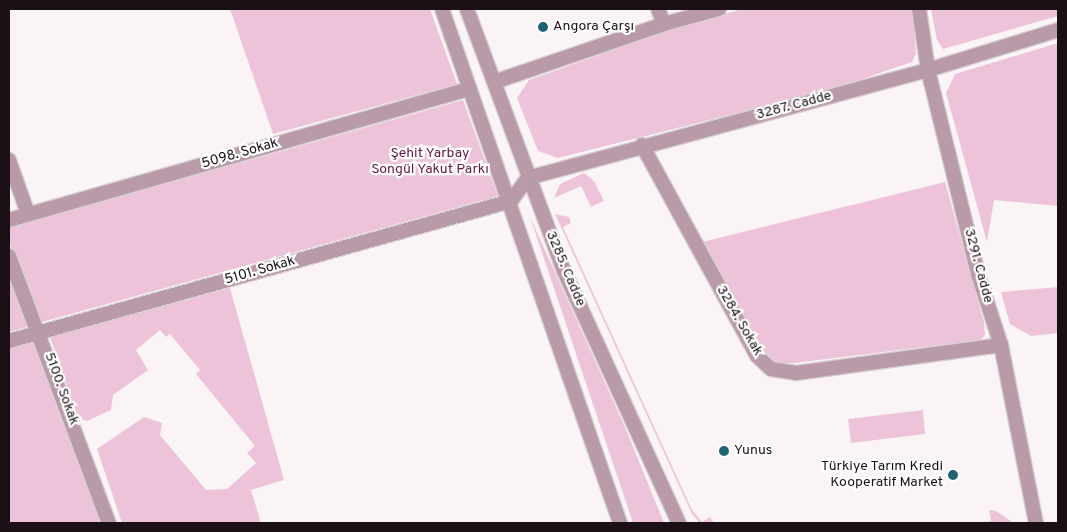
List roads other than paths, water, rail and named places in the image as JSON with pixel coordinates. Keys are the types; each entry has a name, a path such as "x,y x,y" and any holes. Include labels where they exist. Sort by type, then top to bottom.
{"street":[{"name":"3285. Cadde","path":"442,9 511,201 620,523"},
{"name":"3285. Cadde","path":"467,9 564,271 679,523"},
{"path":"658,9 664,24"},
{"path":"494,82 664,24 719,9"},
{"name":"3291. Cadde","path":"920,9 928,70 979,277 1001,345 1036,523"},
{"name":"3287. Cadde","path":"528,178 642,145 928,70 1058,30"},
{"name":"5098. Sokak","path":"9,220 470,89"},
{"name":"3284. Sokak","path":"642,145 757,356 771,369 796,373 1001,345"},
{"path":"9,160 28,214"},
{"path":"511,201 528,178"},
{"name":"5101. Sokak","path":"9,341 511,201"},
{"name":"5100. Sokak","path":"9,256 40,332 110,523"}],"place":[{"name":"Angora Çarşı","path":"543,27"},
{"name":"Yunus","path":"724,451"},
{"name":"Türkiye Tarım Kredi Kooperatif Market","path":"953,475"}],"park label":[{"name":"Şehit Yarbay Songül Yakut Parkı","path":"430,162"}]}
